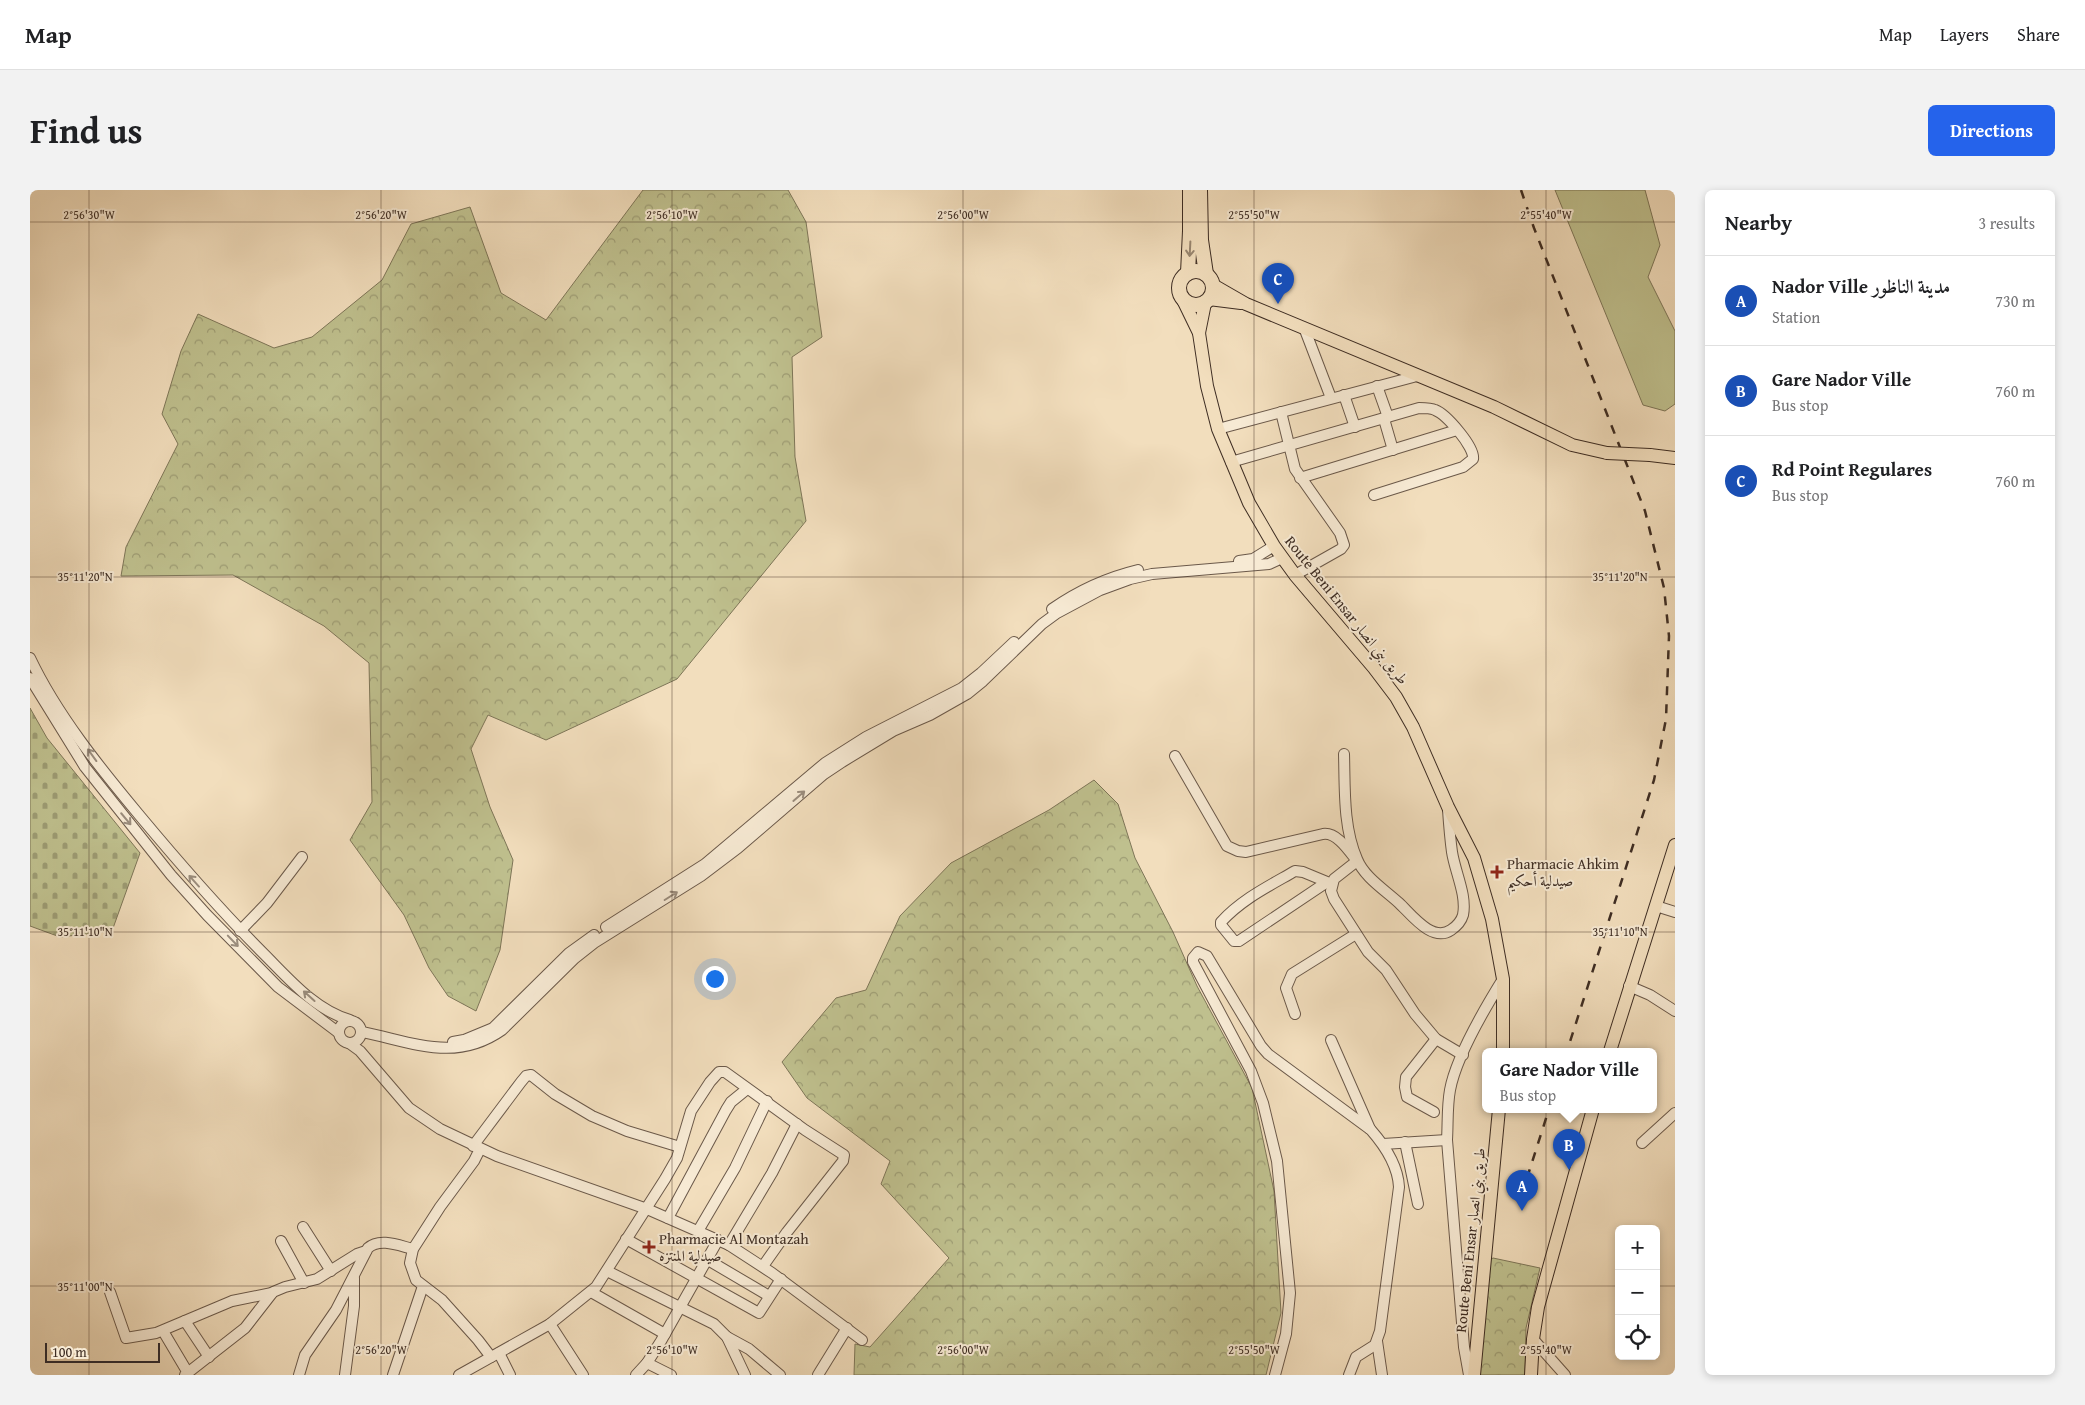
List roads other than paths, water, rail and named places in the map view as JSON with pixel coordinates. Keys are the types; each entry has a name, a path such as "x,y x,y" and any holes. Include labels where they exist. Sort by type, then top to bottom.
{"highway":[{"path":"1190,190 1188,273 1180,282 1180,293 1182,298 1193,305 1207,301 1214,290 1209,279 1202,246 1200,190"},
{"path":"1188,273 1200,271 1209,279"}],"main road":[{"path":"1209,279 1246,304 1494,407 1572,445 1607,453 1675,458"},
{"name":"Route Beni Ensar طريق بني انصار","path":"1182,298 1198,333 1207,386 1218,429 1249,503 1282,558 1396,697 1413,727 1448,807 1474,858 1492,919 1503,980 1503,1048"},
{"path":"1207,301 1246,304"},
{"name":"Route Beni Ensar طريق بني انصار","path":"1198,333 1207,301"},
{"path":"1611,1048 1675,845"},
{"name":"Route Beni Ensar طريق بني انصار","path":"1474,1375 1499,1113"},
{"path":"1531,1375 1533,1340 1546,1273 1592,1113"}],"street":[{"path":"1305,330 1331,398"},
{"path":"1218,429 1417,376"},
{"path":"1377,386 1394,450"},
{"path":"1344,395 1355,427"},
{"path":"1231,462 1419,408 1434,409 1457,430 1474,454 1470,463 1374,495"},
{"path":"1281,412 1295,469 1340,533 1344,545 1341,549 1296,576"},
{"path":"1300,478 1457,430"},
{"path":"1254,562 1274,546"},
{"path":"339,1033 341,1026 358,1028 407,1042 444,1048 473,1046 490,1038 502,1030 575,958 594,943 674,895 701,876 836,766 893,731 967,694 1057,613 1100,590 1130,578 1254,562 1269,564 1282,558"},
{"path":"30,658 41,680 107,777 155,835 212,902 240,931 320,1006 358,1028 368,1060"},
{"path":"30,678 85,767 171,874 207,915 278,987 339,1033 342,1040 349,1043 368,1060 395,1093 418,1115 451,1136 477,1148 646,1209 729,1245 763,1266 862,1340"},
{"path":"1344,754 1345,798 1350,837 1357,861"},
{"path":"1175,756 1227,846 1246,852 1328,833 1335,836 1371,878 1420,923 1439,934 1448,932 1457,926 1461,920 1464,904 1452,852 1448,807"},
{"path":"146,842 155,835"},
{"path":"240,931 267,903 302,857"},
{"path":"1330,883 1296,871 1250,896 1233,909 1221,922 1221,925 1234,941 1239,941 1330,883 1337,874 1357,861"},
{"path":"1330,883 1334,899 1356,934 1368,952 1386,970 1405,1001 1436,1039 1463,1055"},
{"path":"1656,906 1675,912"},
{"path":"1295,1014 1286,988 1292,974 1356,934"},
{"path":"1275,1375 1286,1334 1290,1293 1277,1162 1263,1103 1251,1071 1193,962 1195,954 1198,952 1207,956 1254,1036 1268,1054 1371,1130 1383,1144 1396,1170 1399,1187 1378,1341 1382,1375"},
{"path":"1469,1375 1464,1347 1447,1140 1450,1090 1454,1074 1487,1004 1503,980"},
{"path":"1629,986 1650,995 1675,1011"},
{"path":"349,1043 356,1041 358,1028"},
{"path":"1434,1112 1407,1097 1405,1087 1406,1077 1436,1039"},
{"path":"1331,1040 1371,1130"},
{"path":"460,1375 550,1324 591,1292 607,1271 672,1168 691,1110 717,1073 724,1072 841,1153 844,1158 763,1266"},
{"path":"510,1375 495,1355 478,1340 442,1300 416,1280 410,1268 413,1250 440,1206 474,1161 477,1148 520,1082 526,1076 531,1075 555,1094 592,1116 627,1131 680,1147"},
{"path":"668,1218 726,1110 731,1102 747,1089"},
{"path":"698,1231 735,1168 767,1102"},
{"path":"1642,1143 1675,1113"},
{"path":"729,1245 772,1173 797,1124"},
{"path":"1383,1144 1447,1140"},
{"path":"1406,1142 1418,1204"},
{"path":"303,1227 331,1270"},
{"path":"626,1239 759,1313 781,1279"},
{"path":"636,1375 647,1363 665,1334 718,1240"},
{"path":"281,1241 304,1283"},
{"path":"110,1292 126,1338 163,1331 232,1301 273,1292 317,1279 357,1254 366,1251 374,1244 382,1243 413,1250"},
{"path":"299,1375 305,1355 336,1310 366,1251"},
{"path":"708,1260 769,1296"},
{"path":"607,1271 714,1324 727,1337 749,1349 780,1375"},
{"path":"345,1375 354,1306 354,1277"},
{"path":"393,1375 423,1286"},
{"path":"163,1331 186,1374 245,1328 273,1292"},
{"path":"591,1292 665,1334"},
{"path":"185,1321 209,1357"},
{"path":"550,1324 583,1375"},
{"path":"818,1375 847,1328"},
{"path":"727,1337 745,1375"},
{"path":"1533,1340 1565,1375"},
{"path":"1349,1375 1356,1357 1371,1348 1378,1341"},
{"path":"647,1363 671,1375"}],"railway":[{"path":"1521,190 1534,228 1645,511 1664,588 1669,636 1666,719 1654,780 1568,1048"},
{"path":"1527,1178 1548,1113"}],"place":[{"name":"Rd Point Regulares","path":"1278,304"},
{"name":"Pharmacie Ahkim صيدلية أحكيم","path":"1497,872"},
{"name":"Gare Nador Ville","path":"1569,1170"},
{"name":"Nador Ville مدينة الناظور","path":"1522,1211"},
{"name":"Pharmacie Al Montazah صيدلية المنتزه","path":"649,1247"}]}
